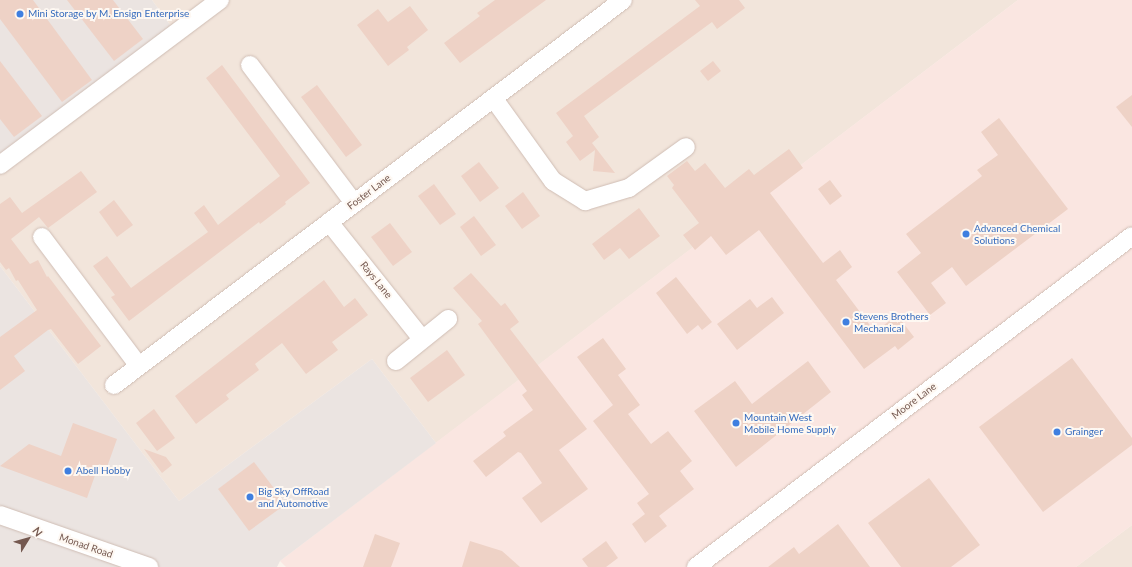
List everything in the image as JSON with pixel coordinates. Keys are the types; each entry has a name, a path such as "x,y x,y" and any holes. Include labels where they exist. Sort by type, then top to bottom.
{"street":[{"name":"Foster Lane","path":"114,385 623,0"},
{"path":"0,165 211,3"},
{"path":"250,65 354,203"},
{"path":"494,99 553,181 585,202 629,188 686,147"},
{"name":"Rays Lane","path":"329,222 422,339"},
{"name":"Moore Lane","path":"696,567 1132,236"},
{"path":"42,237 139,366"},
{"path":"396,361 448,319"},
{"name":"Monad Road","path":"0,515 149,567"}],"shaded area":[{"path":"0,0 152,0 176,33 0,168"},
{"path":"152,0 1018,0 436,443 372,359 179,501 0,266 0,168 176,33"},
{"path":"1018,0 1132,0 1132,525 1076,567 286,567 280,561"},
{"path":"0,266 179,501 372,359 436,443 280,561 277,567 0,567"},
{"path":"1132,525 1132,567 1076,567"}],"building":[{"path":"0,0 33,0 92,80 62,102 0,19"},
{"path":"67,0 113,0 143,39 114,61"},
{"path":"495,0 546,0 460,63 444,43 480,16 477,13"},
{"path":"695,0 739,0 745,8 717,29 712,22 584,116 599,137 592,143 615,173 593,171 595,150 580,161 566,142 573,136 556,113 700,6"},
{"path":"410,6 428,30 407,47 409,50 388,66 357,25 378,9 388,22"},
{"path":"0,61 42,116 14,137 0,119"},
{"path":"713,61 721,71 708,81 700,71"},
{"path":"222,65 310,183 260,224 259,222 129,321 111,297 115,295 93,266 107,256 131,288 208,232 194,213 204,205 218,225 280,176 206,78"},
{"path":"317,85 362,145 346,157 301,97"},
{"path":"1132,95 1132,127 1116,107"},
{"path":"999,118 1068,209 966,286 952,267 931,283 946,303 930,315 897,272 921,253 906,234 982,176 977,170 998,155 981,132"},
{"path":"789,149 803,168 770,193 823,263 840,250 852,267 836,280 875,332 897,315 914,337 898,350 895,346 864,369 759,230 726,255 711,236 695,250 683,235 699,223 672,188 674,185 667,176 687,161 695,171 705,163 725,188 749,169 754,175"},
{"path":"479,162 499,188 480,202 461,176"},
{"path":"81,171 97,192 48,228 39,217 11,239 30,264 38,260 47,277 48,276 101,346 78,364 51,329 48,330 14,356 25,371 0,390 0,337 37,310 18,280 16,281 9,268 6,270 0,262 0,204 10,197 22,213"},
{"path":"830,180 842,196 830,205 818,189"},
{"path":"434,184 456,214 440,225 418,196"},
{"path":"523,192 540,216 522,229 505,206"},
{"path":"114,200 133,225 117,237 99,212"},
{"path":"639,208 660,236 629,259 620,248 604,260 592,244"},
{"path":"474,216 496,245 481,256 460,227"},
{"path":"390,223 412,252 393,266 371,237"},
{"path":"471,273 501,306 505,303 519,322 510,329 587,429 559,450 588,489 541,523 522,498 542,483 521,453 518,452 486,477 473,461 506,436 503,432 533,410 522,395 527,391 478,324 482,321 453,288"},
{"path":"676,277 712,322 702,330 698,325 687,334 656,293"},
{"path":"324,280 344,307 355,298 368,315 332,342 338,350 306,374 282,343 255,364 259,370 226,395 229,399 196,424 175,396"},
{"path":"772,297 784,313 737,350 717,324 750,299 757,308"},
{"path":"603,338 626,369 618,375 640,405 628,414 651,444 668,431 692,461 680,471 694,489 659,516 667,526 645,543 632,524 645,514 637,503 649,494 593,421 613,405 577,357"},
{"path":"447,350 465,375 428,402 410,378"},
{"path":"1072,358 1132,438 1132,445 1043,512 979,427"},
{"path":"808,361 831,392 736,467 694,411 735,381 752,404"},
{"path":"154,409 175,438 157,451 136,423"},
{"path":"73,423 117,439 107,467 99,464 87,498 0,466 29,444 61,456"},
{"path":"144,449 166,457 172,465 162,473"},
{"path":"254,462 286,504 249,531 218,489"},
{"path":"929,478 980,545 951,567 901,567 868,523"},
{"path":"838,524 870,567 768,567 794,547 799,554"},
{"path":"375,534 400,543 391,567 363,567"},
{"path":"470,541 502,551 520,567 462,567"},
{"path":"606,541 618,558 606,567 588,567 582,559"}],"place":[{"name":"Mini Storage by M. Ensign Enterprise","path":"20,14"},
{"name":"Advanced Chemical Solutions","path":"966,234"},
{"name":"Stevens Brothers Mechanical","path":"846,322"},
{"name":"Mountain West Mobile Home Supply","path":"736,423"},
{"name":"Grainger","path":"1057,432"},
{"name":"Abell Hobby","path":"68,471"},
{"name":"Big Sky OffRoad and Automotive","path":"250,497"}]}
